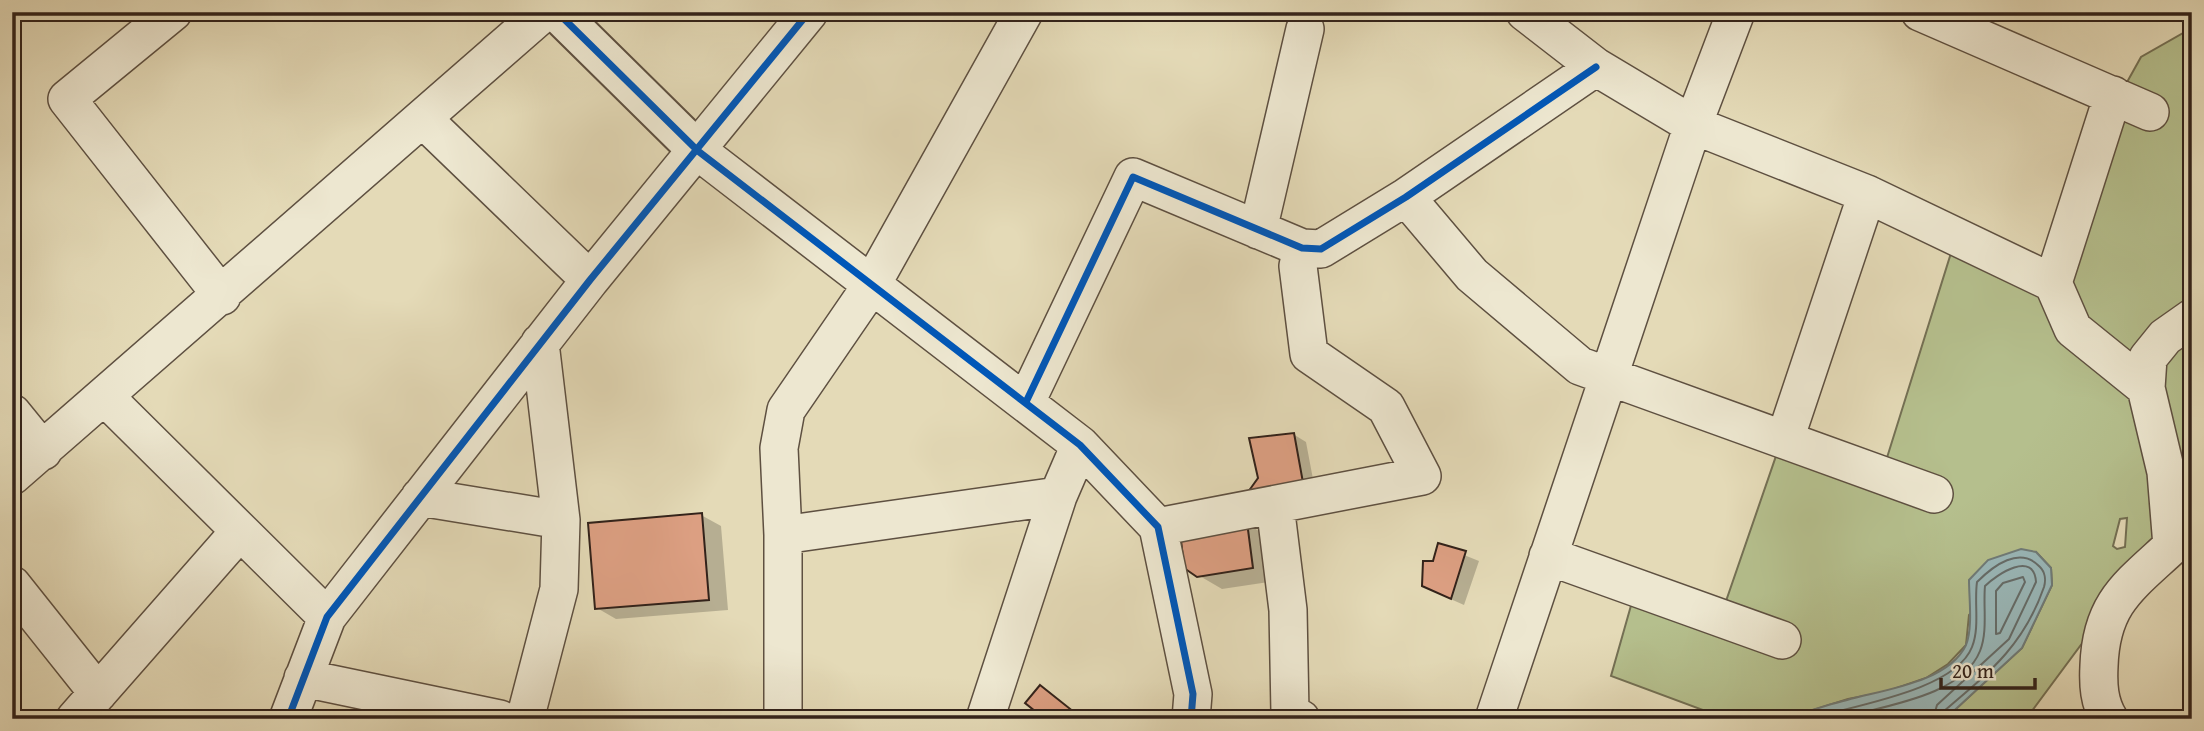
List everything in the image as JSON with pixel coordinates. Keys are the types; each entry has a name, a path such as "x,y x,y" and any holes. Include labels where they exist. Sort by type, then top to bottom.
{"street":[{"path":"173,12 67,99 222,296"},
{"path":"12,476 222,296 544,12"},
{"path":"557,12 698,151 1080,444 1158,527 1194,694 1191,719"},
{"path":"288,719 327,617 590,280 809,12"},
{"path":"783,719 783,534 779,448 786,410 872,286 1024,12"},
{"path":"1525,12 1596,67 1693,125 1867,194 2053,283 2073,329 2146,388"},
{"path":"1500,717 1548,556 1693,125 1736,12"},
{"path":"1920,12 1961,19 2150,112"},
{"path":"1258,230 1305,29"},
{"path":"1026,402 1133,177 1302,248 1321,249 1406,197 1596,67"},
{"path":"2053,283 2113,95"},
{"path":"423,119 590,280"},
{"path":"1785,439 1867,194"},
{"path":"1406,197 1472,275 1580,366 1934,494"},
{"path":"1158,527 1422,476 1386,407 1309,354 1298,266 1302,248"},
{"path":"2109,719 2101,705 2098,673 2099,647 2105,618 2125,589 2182,557 2166,471 2146,388 2148,358 2165,337 2192,318"},
{"path":"525,719 559,589 561,520 540,343"},
{"path":"105,397 327,617"},
{"path":"12,414 43,451"},
{"path":"985,719 1058,496 1080,444"},
{"path":"783,534 1058,496"},
{"path":"421,497 561,520"},
{"path":"1275,505 1288,610 1290,713 1301,719"},
{"path":"12,585 87,706 240,531"},
{"path":"1548,556 1782,640"},
{"path":"303,678 500,719"}],"green space":[{"path":"2192,28 2192,405 2188,404 2186,421 2192,430 2192,495 2026,719 1945,719 2022,648 2052,585 2051,568 2036,552 1969,615 1966,645 1948,664 1926,678 1885,692 1848,699 1785,719 1727,719 1611,676 1632,602 1715,633 1786,427 1885,464 1951,253 2057,305 2087,154 2141,57","holes":["2127,518 2125,547 2117,549 2113,546 2120,519"]}],"water":[{"path":"2021,549 2036,552 2051,568 2052,585 2022,648 1945,719 1785,719 1912,683 1945,668 1957,658 1968,638 1969,580 1988,560"}],"building":[{"path":"1294,433 1304,488 1248,492 1258,478 1249,438"},
{"path":"702,513 709,600 595,609 588,523"},
{"path":"1247,522 1253,568 1197,577 1184,568 1181,540"},
{"path":"1438,543 1466,551 1451,599 1422,586 1423,561 1433,561"},
{"path":"1040,685 1074,712 1067,719 1045,719 1025,703"}],"cycle path":[{"path":"557,12 698,151 1080,445 1158,527 1193,694 1191,719"},
{"path":"288,719 327,617 590,280 809,12"},
{"path":"1026,402 1133,177 1302,248 1321,249 1406,197 1596,67"}]}
